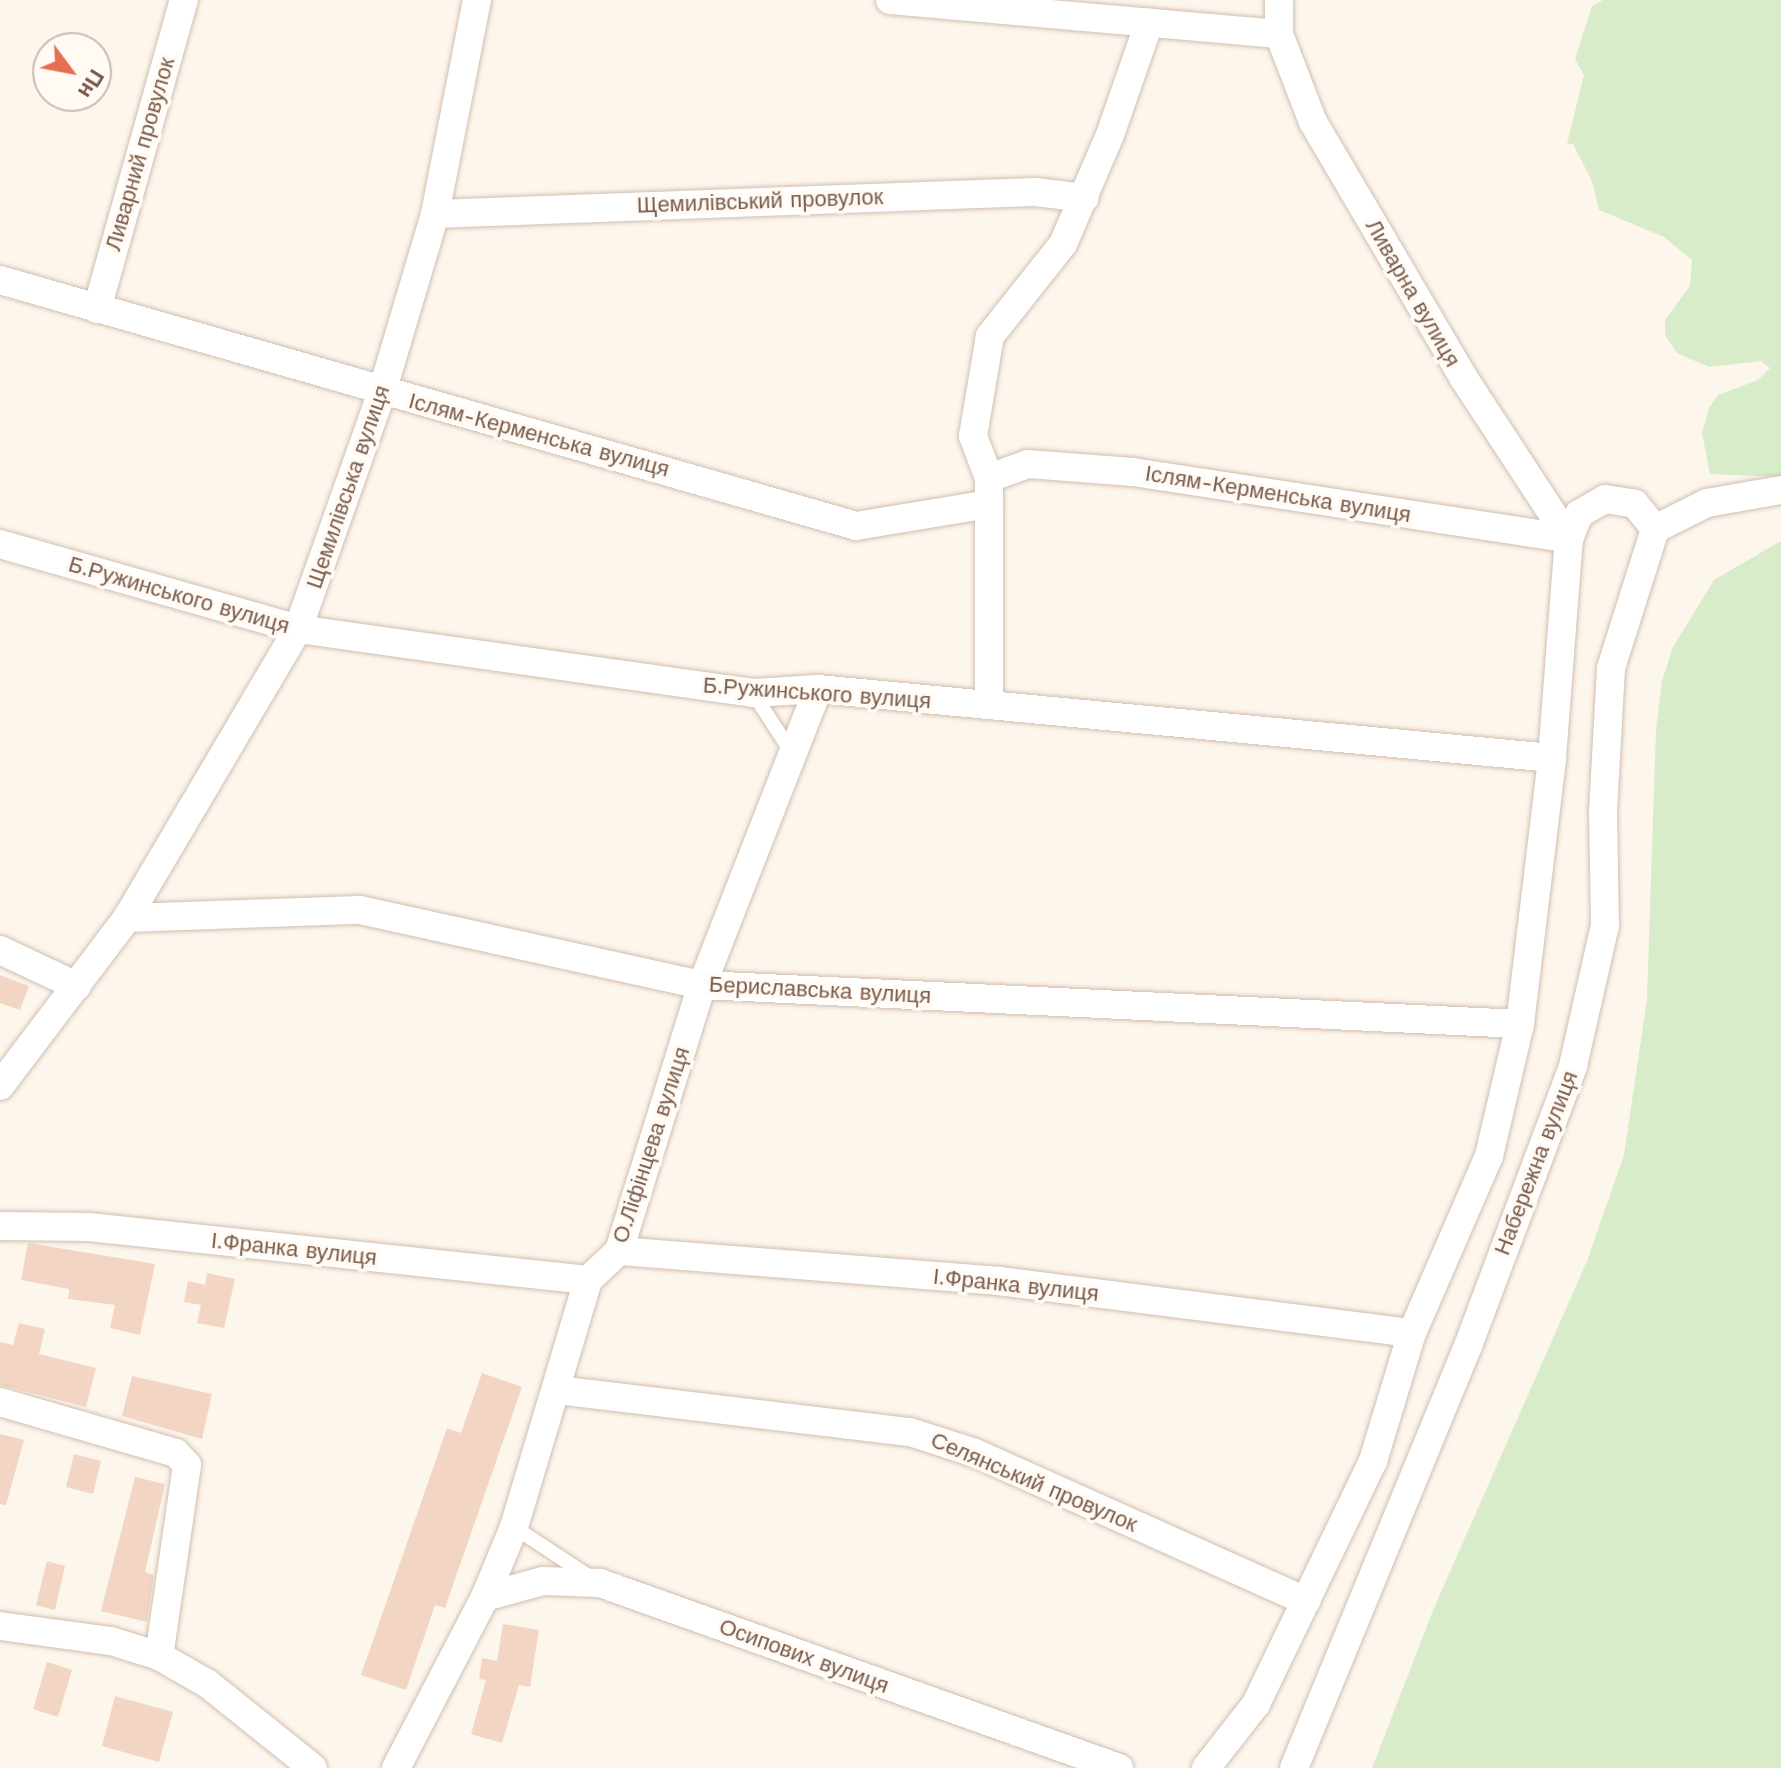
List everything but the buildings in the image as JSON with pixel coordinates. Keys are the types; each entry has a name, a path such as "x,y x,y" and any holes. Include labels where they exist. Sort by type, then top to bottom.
{"street":[{"name":"Ливарний провулок","path":"97,309 184,0"},
{"name":"Щемилівська вулиця","path":"0,1086 127,918 298,629 382,392 435,214 477,0"},
{"name":"Ливарна вулиця","path":"1279,0 1279,34 1313,122 1463,377 1569,539"},
{"path":"907,1 1279,34"},
{"path":"989,705 989,491 973,436 990,336 1063,244 1085,198 1149,23"},
{"name":"Щемилівський провулок","path":"435,214 1035,192 1085,198"},
{"name":"Іслям-Керменська вулиця","path":"0,280 382,392 579,443 856,526 989,491 1028,464 1133,472 1569,539"},
{"path":"1206,1768 1256,1704 1373,1461 1412,1333 1489,1156 1520,1024 1552,758 1569,539 1579,514 1605,499 1635,504 1655,529 1707,503 1781,490"},
{"name":"Набережна вулиця","path":"1294,1768 1462,1360 1573,1066 1605,925 1603,811 1611,668 1655,529"},
{"name":"Б.Ружинського вулиця","path":"0,544 298,629 753,693 818,689 1552,758"},
{"name":"О.Ліфінцева вулиця","path":"588,1280 619,1251 702,985 818,689"},
{"name":"Бериславська вулиця","path":"127,918 360,910 702,985 1520,1024"},
{"path":"0,950 77,986"},
{"name":"І.Франка вулиця","path":"0,1226 89,1227 588,1280"},
{"name":"І.Франка вулиця","path":"619,1251 999,1281 1412,1333"},
{"path":"396,1768 485,1597 514,1527 588,1280"},
{"name":"Селянський провулок","path":"557,1390 910,1432 975,1453 1306,1601"},
{"path":"0,1402 176,1453 187,1465 159,1656"},
{"name":"Осипових вулиця","path":"485,1597 543,1581 600,1583 1119,1768"},
{"path":"0,1626 111,1641 159,1656 208,1684 287,1758 313,1768"}],"lane":[{"path":"753,693 793,754"},
{"path":"514,1527 600,1583"}],"green space":[{"path":"1603,0 1781,0 1781,477 1710,474 1702,433 1709,408 1718,395 1758,380 1770,368 1761,361 1709,367 1677,353 1665,335 1665,320 1690,286 1692,260 1664,237 1599,210 1592,181 1573,144 1567,144 1584,75 1575,59 1592,6"},
{"path":"1781,541 1781,1768 1372,1768 1434,1608 1587,1261 1624,1155 1647,999 1656,729 1662,681 1673,647 1714,580"}]}
